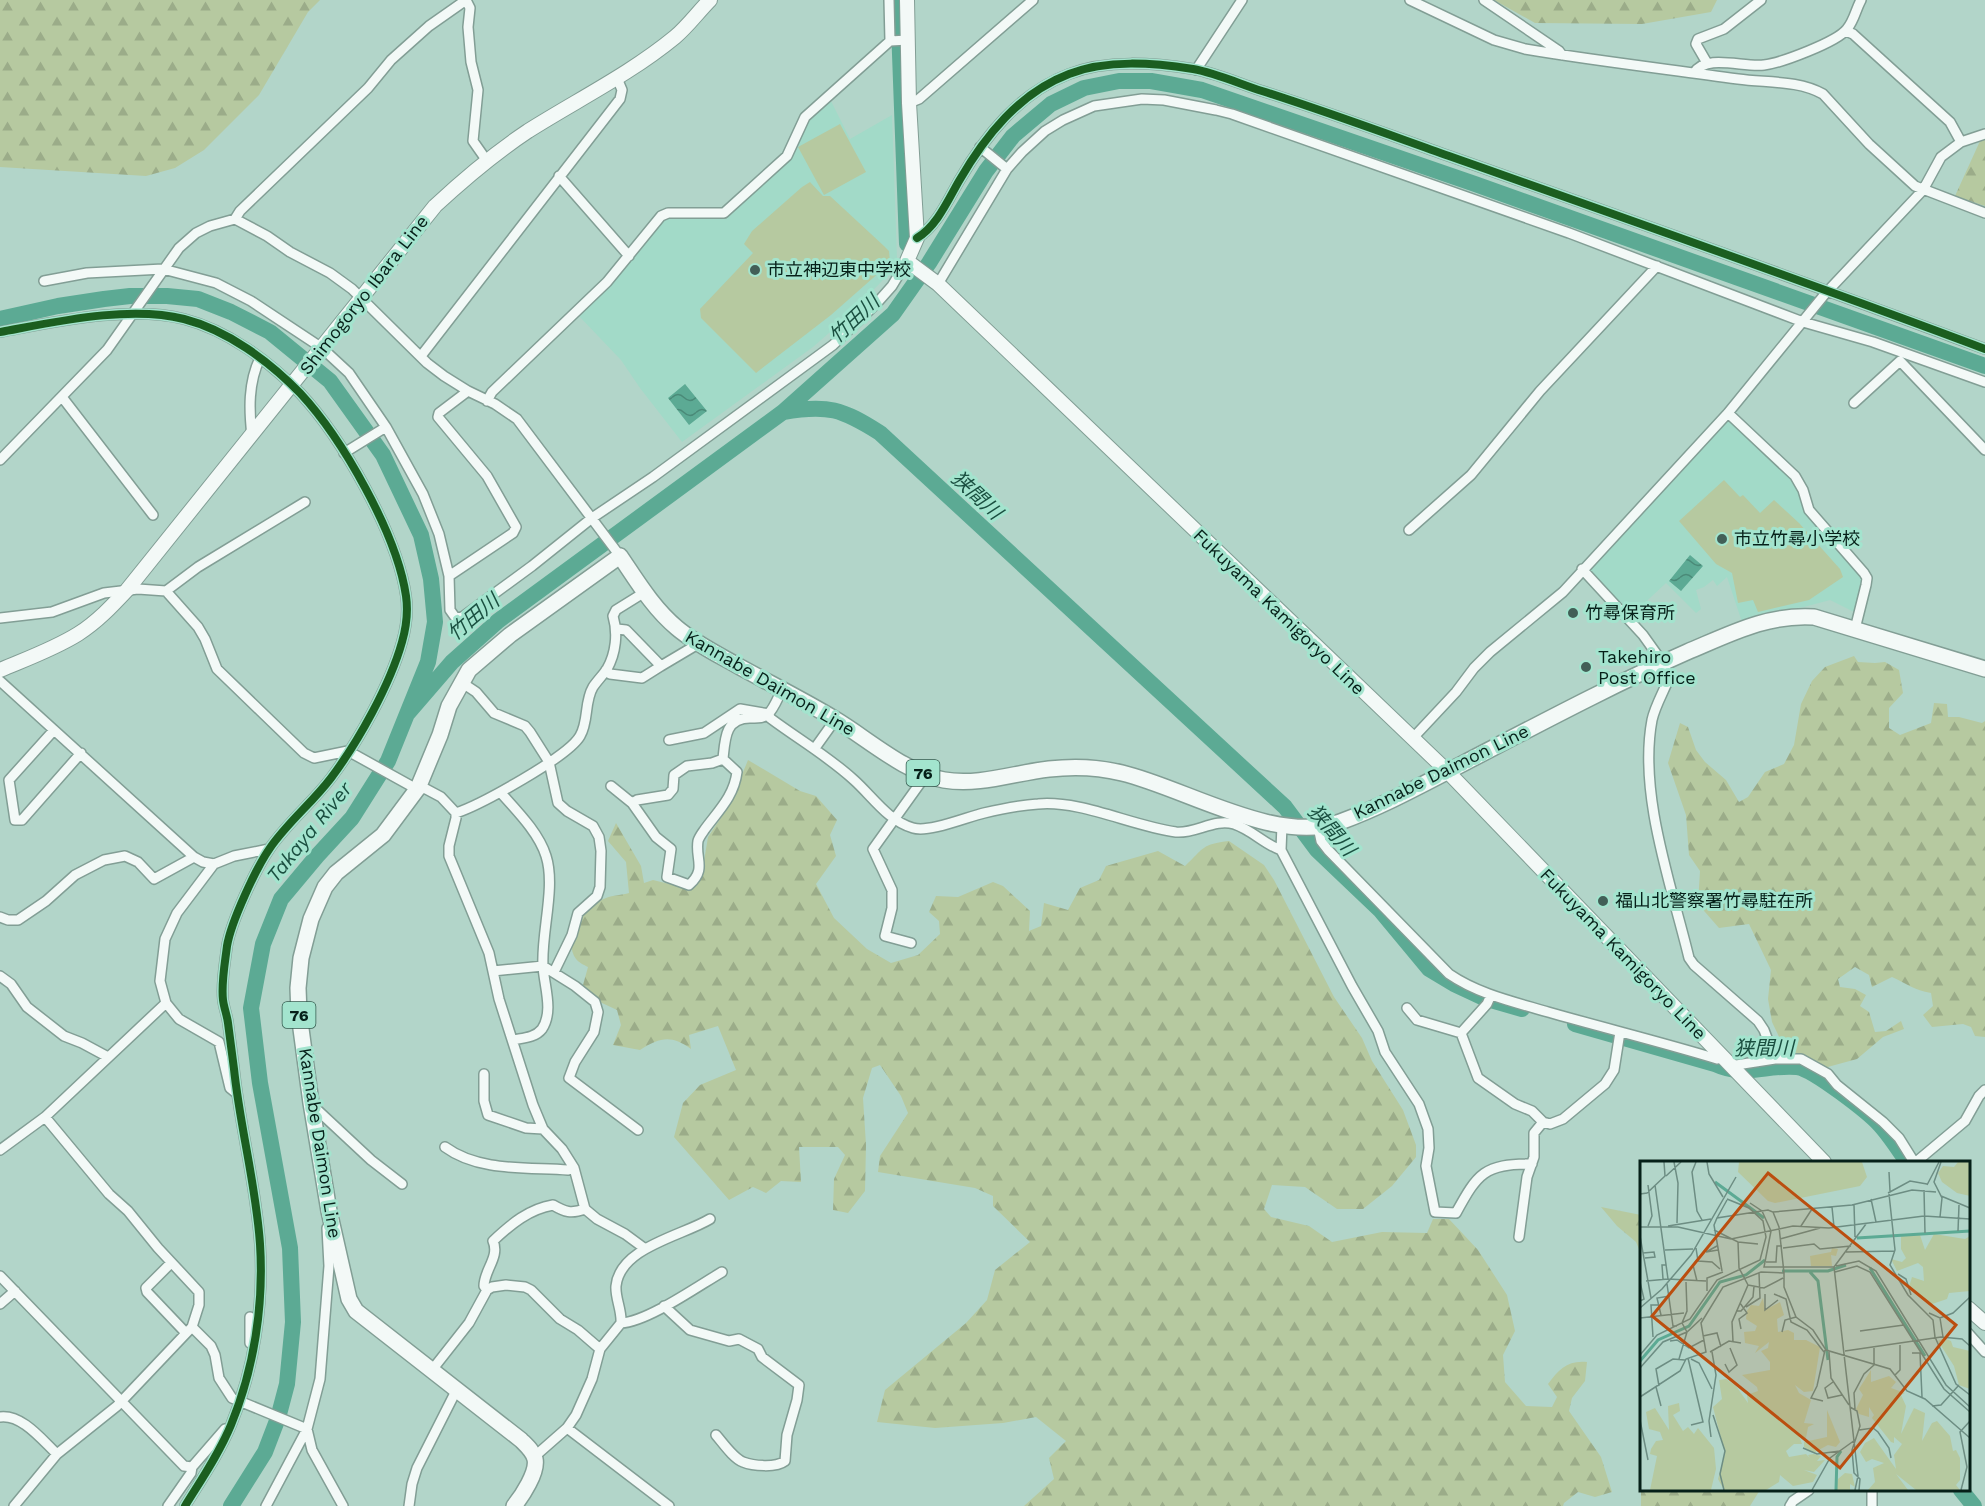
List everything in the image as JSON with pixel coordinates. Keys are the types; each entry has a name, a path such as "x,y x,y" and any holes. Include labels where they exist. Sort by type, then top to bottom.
{"main road":[{"path":"907,0 906,40 917,238 909,263"},
{"name":"Shimogoryo Ibara Line","path":"0,670 39,654 78,634 105,613 127,590 435,206 487,161 530,130 617,78 676,36 705,2"},
{"name":"Fukuyama Kamigoryo Line","path":"909,263 936,283 1448,771 1823,1161"},
{"name":"Kannabe Daimon Line","path":"534,1457 521,1440 356,1311 345,1286 310,1103 298,988 301,958 311,919 325,887 336,873 383,836 428,766 449,706 461,682 482,658 510,635 619,554 662,615 698,644 835,720 907,766 926,775 943,780 987,780 1057,769 1100,768 1126,774 1236,813 1286,826 1314,827 1339,822 1388,802 1663,663 1754,625 1791,616 1814,617 1985,669"},
{"path":"1970,1310 1985,1323"},
{"path":"514,1506 535,1468 534,1457"}],"street":[{"path":"235,219 240,211 368,88 391,60 429,26 466,0 470,12 468,27 471,62 478,90 473,141 487,161"},
{"path":"889,0 891,41"},
{"path":"909,103 919,99 1033,0"},
{"path":"1196,70 1242,0"},
{"path":"1410,0 1494,40 1525,49 1694,73 1802,85 1813,89 1823,94 1869,144 1915,186 1985,213"},
{"path":"1484,0 1551,45 1562,55"},
{"path":"1707,63 1696,45 1698,39 1724,29 1761,0"},
{"path":"1694,73 1698,67 1707,63 1762,66 1798,56 1846,32 1861,0"},
{"path":"1846,32 1853,34 1950,122 1961,142"},
{"path":"487,401 492,392 607,282 661,216 668,213 724,213 787,156 805,117 891,41 906,40"},
{"path":"917,238 924,234 935,221 992,132 1034,93 1069,74 1106,64 1143,64 1196,70 1297,102 1985,349"},
{"path":"421,356 620,99 622,90 617,78"},
{"path":"936,283 1006,168 1045,131 1094,106 1126,100 1164,100 1232,114 1985,382"},
{"path":"1412,739 1456,693 1490,651 1555,599 1728,413 1827,292 1923,190 1941,157 1961,142 1985,134"},
{"path":"982,148 1006,168"},
{"path":"559,176 629,256"},
{"path":"0,460 107,350 180,248 196,233 210,226 235,219 246,223 290,252 330,273 362,298 444,376 495,404 523,426 619,554"},
{"path":"44,280 87,273 162,271 216,284 234,292 289,325 321,350 349,373 385,428 423,494 439,534 449,576 450,610 455,617 461,618 832,345 876,304 909,263"},
{"path":"1409,531 1471,475 1540,391 1657,267"},
{"path":"0,332 69,320 133,314 180,318 233,340 294,384 347,451 394,549 406,596 407,608 402,641 389,675 367,720 332,777 269,849 246,894 231,931 223,1003 227,1017 260,1242 261,1278 257,1331 246,1380 231,1424 185,1506"},
{"path":"1873,342 1900,360 1985,450"},
{"path":"252,436 251,384 260,358"},
{"path":"1854,403 1900,360"},
{"path":"449,576 513,532 516,527 487,476 438,417 439,413 468,391"},
{"path":"62,397 153,515"},
{"path":"1728,413 1796,476 1809,510 1867,578 1855,629"},
{"path":"347,451 385,428"},
{"path":"166,591 198,567 305,502"},
{"path":"1582,569 1629,618 1663,663 1670,678 1652,718 1650,783 1661,844 1689,958 1758,1021 1764,1030 1775,1059"},
{"path":"0,618 52,612 104,593 127,590 166,591 198,627 217,669 304,753 314,758 349,752 415,787 426,789 441,797 456,813 448,846 449,856 489,953 499,999 543,1129 562,1149 574,1168 585,1209 644,1248"},
{"path":"456,813 501,793 570,748 580,736 585,721 587,698 610,663 617,630 613,616 616,610 645,592"},
{"path":"617,630 626,630 661,666"},
{"path":"606,670 610,674 642,678 698,644"},
{"path":"0,681 194,857 214,864"},
{"path":"461,682 476,692 494,713 525,726 549,762 558,803 593,826 599,837 600,887 597,896 578,913 572,935 554,972"},
{"path":"723,759 726,735 730,727 741,718 760,718 769,714 782,690"},
{"path":"669,740 704,733 740,709 769,714"},
{"path":"769,714 770,718 796,738 815,748 855,780 895,819 915,829 987,812 1037,804 1062,803 1178,832 1227,822 1251,831 1274,848 1281,850"},
{"path":"815,748 835,720"},
{"path":"54,730 9,780 15,820 22,820 81,753"},
{"path":"632,803 637,800 668,795 673,789 674,774 683,768 723,759"},
{"path":"611,786 632,803 656,837 671,849 667,877 689,885 695,880 700,867 698,840 727,801 736,781 737,772 723,759"},
{"path":"911,943 885,936 892,908 892,891 873,849 926,775"},
{"path":"501,793 543,848 549,878 543,966 547,1017 536,1035 513,1040"},
{"path":"1286,826 1281,850 1378,1031 1385,1052 1419,1104 1428,1129 1429,1148 1426,1166 1435,1212 1456,1213 1472,1183 1494,1167 1508,1164 1532,1164"},
{"path":"1314,827 1328,850 1449,974 1462,983 1491,995 1619,1037 1646,1038 1717,1059 1731,1066 1775,1059 1800,1059 1828,1074 1899,1138 1914,1161"},
{"path":"237,1093 231,1088 219,1042 185,1023 166,1003 160,981 165,939 177,913 214,864 234,856 269,849"},
{"path":"0,917 18,920 46,901 75,875 104,860 125,856 138,862 154,879 194,857"},
{"path":"493,971 543,966 595,1002 598,1012 594,1032 575,1062 569,1078 638,1130"},
{"path":"0,976 11,984 27,1007 57,1031 108,1057"},
{"path":"1461,1033 1487,1004 1491,995"},
{"path":"0,1150 45,1117 166,1003"},
{"path":"1407,1008 1417,1020 1461,1033"},
{"path":"1461,1033 1478,1078 1515,1104 1532,1111 1543,1122 1550,1124 1563,1119 1605,1084 1614,1070 1619,1037"},
{"path":"484,1074 484,1101 488,1115 526,1128 543,1129"},
{"path":"1916,1161 1965,1120 1985,1090"},
{"path":"310,1103 371,1160 402,1184"},
{"path":"14,1506 57,1454 117,1406 189,1330 199,1305 199,1292 171,1263 128,1210 109,1194 45,1117"},
{"path":"1519,1237 1527,1177 1534,1157 1534,1133 1543,1122"},
{"path":"445,1147 457,1156 492,1166 568,1170 574,1168"},
{"path":"488,1290 484,1286 484,1278 494,1257 496,1247 493,1241 513,1223 541,1207 553,1204 566,1212 585,1209"},
{"path":"266,1506 307,1429 320,1379 327,1304 329,1266 327,1223 330,1211"},
{"path":"621,1323 616,1291 618,1278 625,1266 644,1248 710,1219"},
{"path":"171,1263 146,1288 147,1292 189,1330 211,1346 219,1378 232,1398 307,1429"},
{"path":"534,1457 567,1428 584,1400 600,1349 621,1323 632,1321 664,1306 722,1272"},
{"path":"0,1276 184,1466 192,1467"},
{"path":"432,1370 469,1323 488,1290 492,1287 506,1285 531,1290 560,1318 600,1349"},
{"path":"0,1304 15,1291"},
{"path":"664,1306 690,1330 729,1341 738,1339 758,1349 762,1357 799,1385 787,1435 785,1461 781,1464 770,1465 741,1461 716,1435"},
{"path":"250,1317 250,1348 253,1350"},
{"path":"1970,1335 1985,1352"},
{"path":"409,1506 417,1468 457,1389"},
{"path":"0,1417 8,1416 19,1421 57,1454"},
{"path":"168,1506 191,1473 192,1467 231,1424"},
{"path":"567,1428 669,1506"},
{"path":"307,1429 312,1450 343,1506"},
{"path":"1790,1506 1793,1501 1808,1491"}],"shaded area":[{"name":"市立神辺東中学校","path":"830,99 850,139 892,115 897,259 882,281 845,319 813,347 682,442 621,360 578,315 661,220 668,215 726,215 792,155 808,119"},
{"name":"市立竹尋小学校","path":"1729,420 1794,478 1809,515 1860,571 1863,583 1856,613 1830,600 1804,607 1772,611 1742,622 1727,577 1717,586 1713,580 1696,590 1701,609 1696,613 1666,583 1637,610 1634,619 1591,575 1589,564 1723,421"}],"green space":[{"path":"0,0 320,0 308,12 259,95 204,150 175,168 146,176 0,167"},
{"path":"1494,0 1717,0 1711,12 1642,24 1535,23"},
{"path":"840,124 866,172 824,195 798,147"},
{"path":"1985,139 1985,206 1955,196 1980,141"},
{"path":"810,182 823,196 830,196 889,251 890,263 831,315 756,373 701,318 700,309 753,253 744,244 752,231"},
{"path":"1724,480 1760,513 1774,500 1799,523 1840,569 1843,577 1809,600 1758,612 1753,600 1738,603 1732,573 1716,564 1679,521"},
{"path":"1854,656 1858,662 1885,662 1899,670 1903,693 1889,708 1889,728 1900,735 1931,723 1934,703 1947,704 1948,717 1959,717 1982,723 1985,721 1985,1037 1975,1036 1971,1027 1963,1024 1932,1027 1923,1015 1933,1006 1931,993 1892,977 1872,987 1869,975 1855,967 1838,979 1840,987 1855,989 1866,995 1860,1006 1869,1012 1875,1032 1886,1031 1901,1021 1904,1029 1883,1037 1857,1059 1824,1068 1784,1047 1772,1022 1768,999 1771,970 1749,924 1719,928 1698,904 1700,871 1689,855 1686,815 1668,763 1680,723 1688,727 1696,750 1705,762 1726,780 1739,802 1748,797 1765,772 1784,764 1794,745 1801,704 1812,681 1825,667"},
{"path":"748,760 800,791 816,796 837,820 830,835 836,856 816,884 834,918 867,949 891,963 918,955 940,934 939,921 929,912 936,896 958,897 993,882 1003,886 1030,911 1029,931 1041,926 1044,903 1068,910 1080,888 1099,880 1106,866 1158,851 1185,866 1204,848 1229,841 1264,865 1274,880 1334,997 1362,1038 1372,1061 1403,1110 1416,1145 1416,1157 1392,1186 1363,1209 1337,1209 1305,1187 1272,1185 1264,1209 1271,1217 1309,1226 1332,1242 1382,1232 1427,1233 1433,1219 1449,1219 1478,1250 1507,1295 1515,1331 1503,1355 1505,1382 1526,1406 1552,1407 1557,1397 1548,1384 1560,1370 1569,1364 1587,1362 1585,1381 1572,1398 1569,1411 1601,1457 1612,1492 1595,1497 1578,1492 1563,1506 1024,1506 1054,1479 1049,1458 1066,1441 1036,1417 1003,1423 935,1428 877,1422 885,1390 966,1323 987,1300 995,1270 1030,1242 993,1206 993,1196 975,1188 878,1172 880,1156 908,1113 901,1096 880,1065 872,1068 863,1098 866,1145 865,1191 848,1213 833,1210 834,1179 845,1155 838,1147 799,1147 801,1182 781,1181 766,1193 753,1187 729,1200 674,1137 683,1103 700,1085 736,1070 718,1026 689,1035 691,1049 678,1041 666,1039 654,1042 640,1050 613,1045 621,1025 617,1010 602,1003 583,985 588,967 577,960 572,951 574,933 584,915 606,898 629,893 626,862 608,841 616,823 641,866 644,883 653,880 690,889 701,879 708,837 730,804"},
{"path":"1601,1207 1640,1215 1640,1252 1636,1242 1617,1226"},
{"path":"1641,1491 1759,1491 1750,1506 1641,1506"}],"water":[{"path":"685,384 707,411 689,425 668,398"},
{"path":"1690,555 1703,566 1681,591 1669,581"}],"waterway":[{"path":"898,0 907,244"},
{"name":"竹田川","path":"408,713 452,662 498,621 783,412 893,314 929,263 986,171 1013,136 1051,104 1084,88 1119,81 1151,81 1202,90 1475,184 1985,366"},
{"name":"Takaya River","path":"0,319 58,306 104,299 167,296 198,299 231,312 270,332 330,381 383,455 421,535 431,579 435,622 428,662 388,761 352,818 281,899 263,944 251,1008 260,1083 290,1248 293,1322 287,1384 278,1418 265,1452 231,1506"},
{"name":"狭間川","path":"783,412 812,409 834,410 855,418 880,433 1285,807 1317,850 1380,910 1429,969 1484,998 1522,1009"},
{"name":"狭間川","path":"1575,1024 1726,1068 1746,1070 1797,1067 1805,1070 1853,1101 1874,1119 1906,1161"},
{"name":"狭間川","path":"1962,1491 1974,1506"}],"cycle path":[{"path":"917,238 936,220 969,164 992,132 1034,92 1051,82 1084,69 1115,64 1163,65 1210,73 1333,115 1985,349"},
{"path":"0,332 116,314 163,315 200,324 246,348 275,369 300,393 350,461 380,516 392,544 406,596 405,631 402,642 390,676 372,713 331,778 270,848 258,868 229,936 222,987 223,1000 228,1020 258,1222 261,1267 259,1313 246,1382 231,1425 215,1457 185,1506"}],"place":[{"name":"市立神辺東中学校","path":"755,270"},
{"name":"市立竹尋小学校","path":"1722,539"},
{"name":"竹尋保育所","path":"1573,613"},
{"name":"Takehiro Post Office","path":"1586,667"},
{"name":"福山北警察署竹尋駐在所","path":"1603,901"}]}
